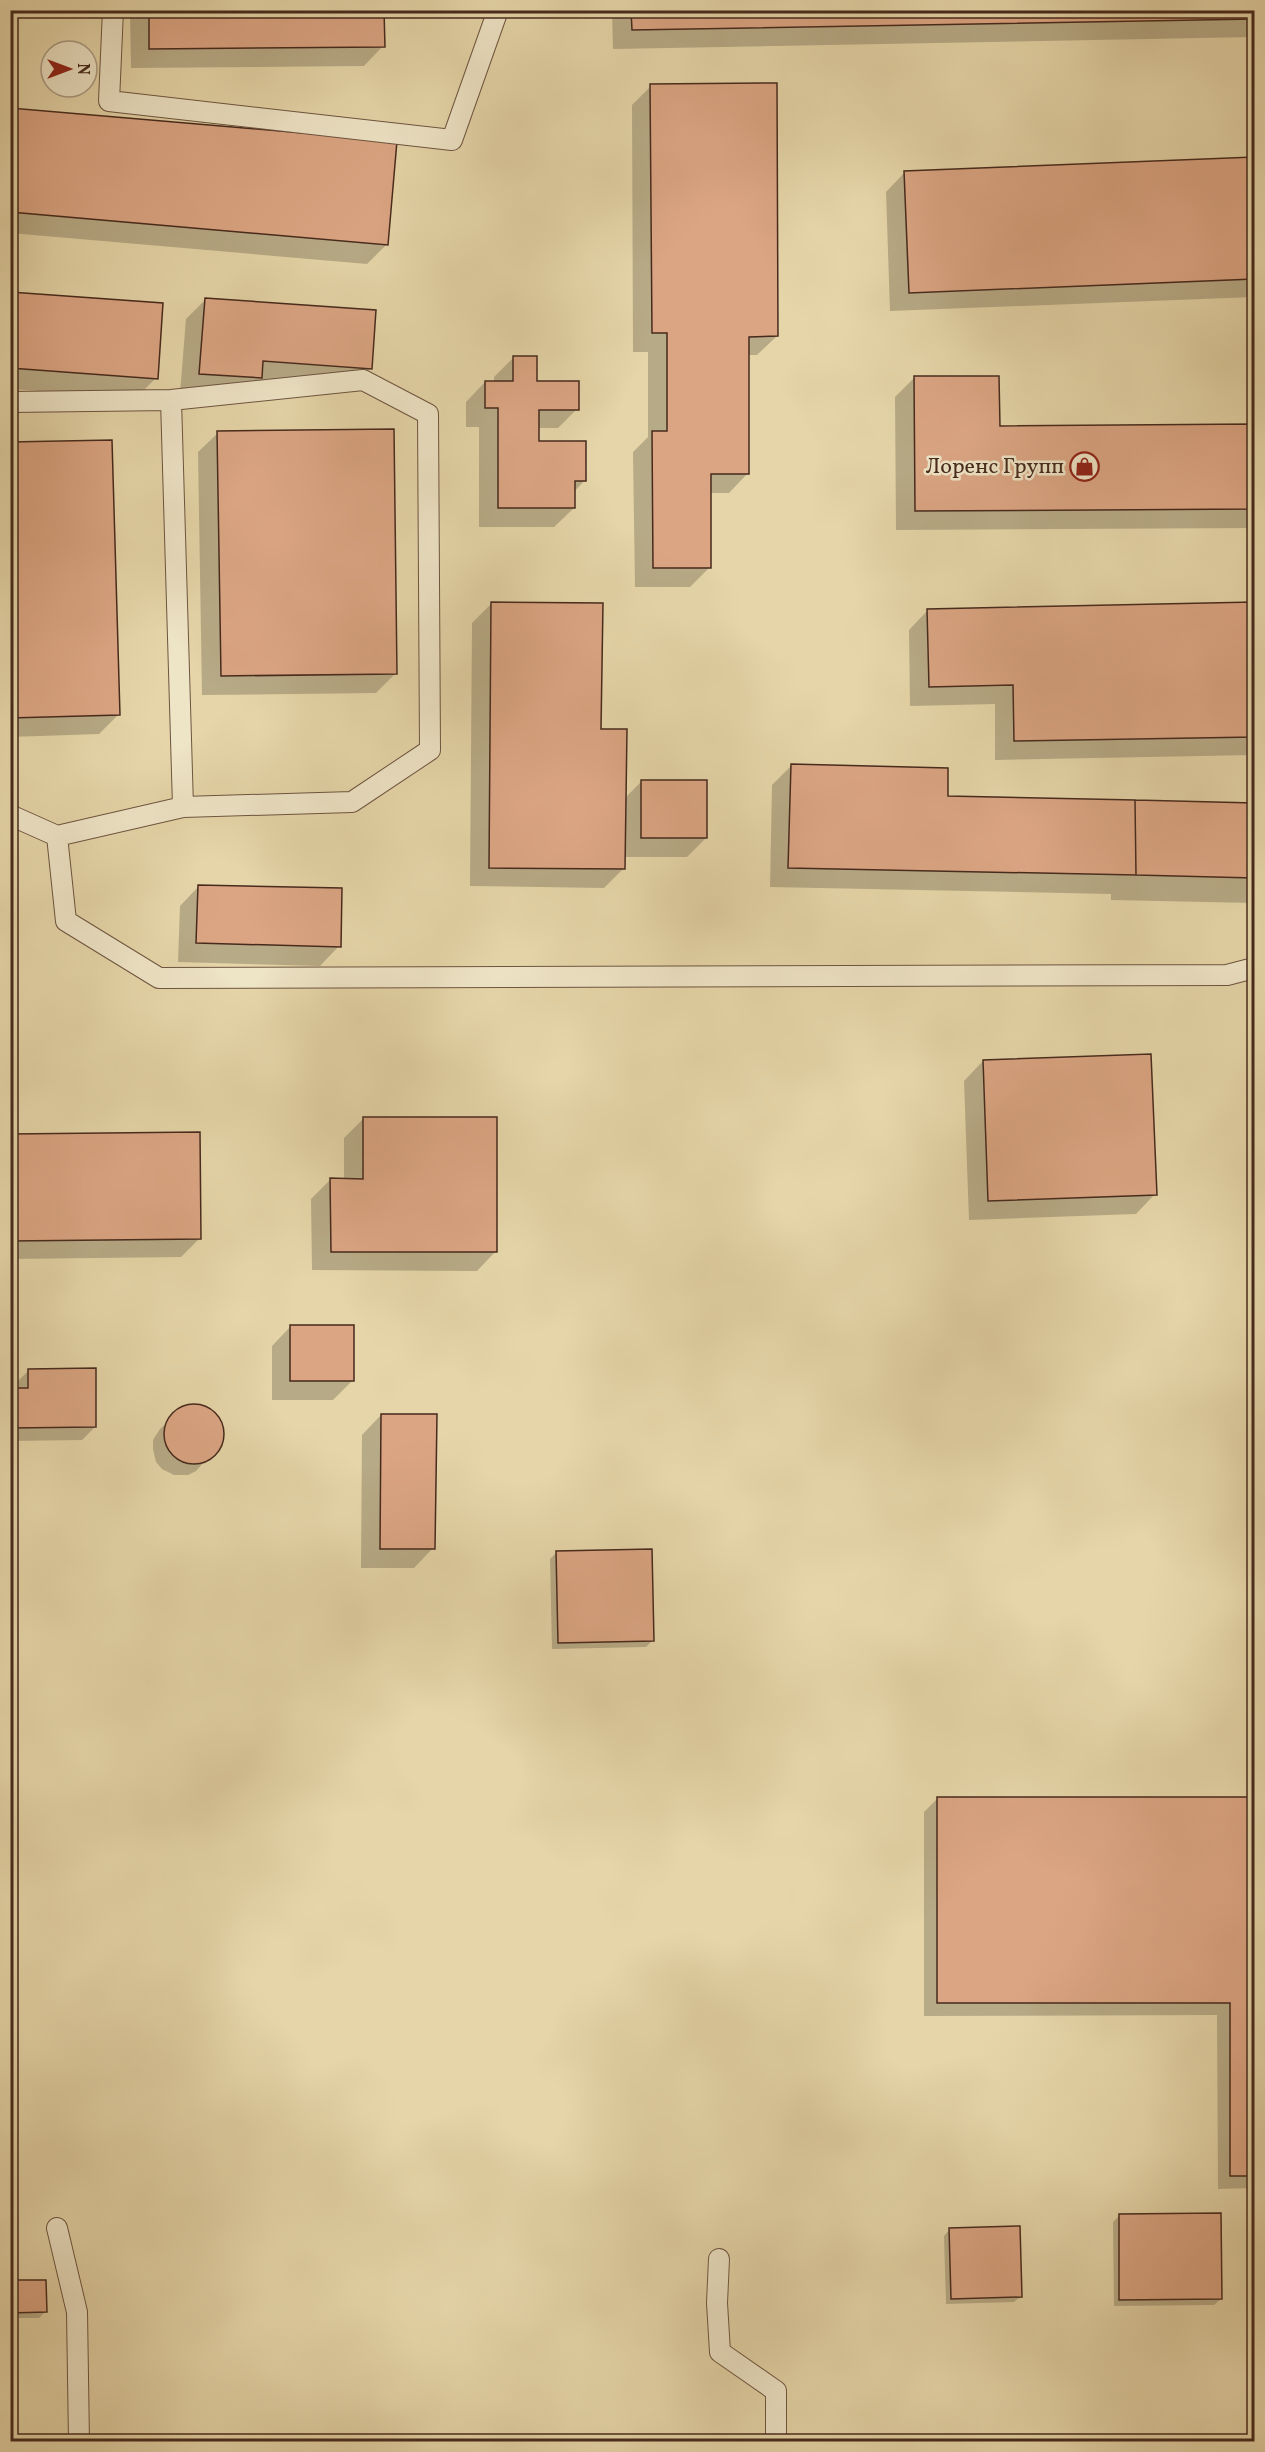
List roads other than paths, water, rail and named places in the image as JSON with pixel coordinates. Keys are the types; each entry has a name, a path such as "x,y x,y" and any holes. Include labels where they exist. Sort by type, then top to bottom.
{"lane":[{"path":"112,10 109,101 452,140 498,10"},
{"path":"10,402 171,400 363,380 428,414 430,750 352,802 183,807 57,836 10,814"},
{"path":"171,400 183,807"},
{"path":"57,836 66,921 159,978 1227,975 1254,968"},
{"path":"57,2228 77,2312 79,2442"},
{"path":"719,2259 717,2303 720,2352 776,2391 776,2442"}],"place":[{"name":"Лоренс Групп","path":"1085,467"}]}
